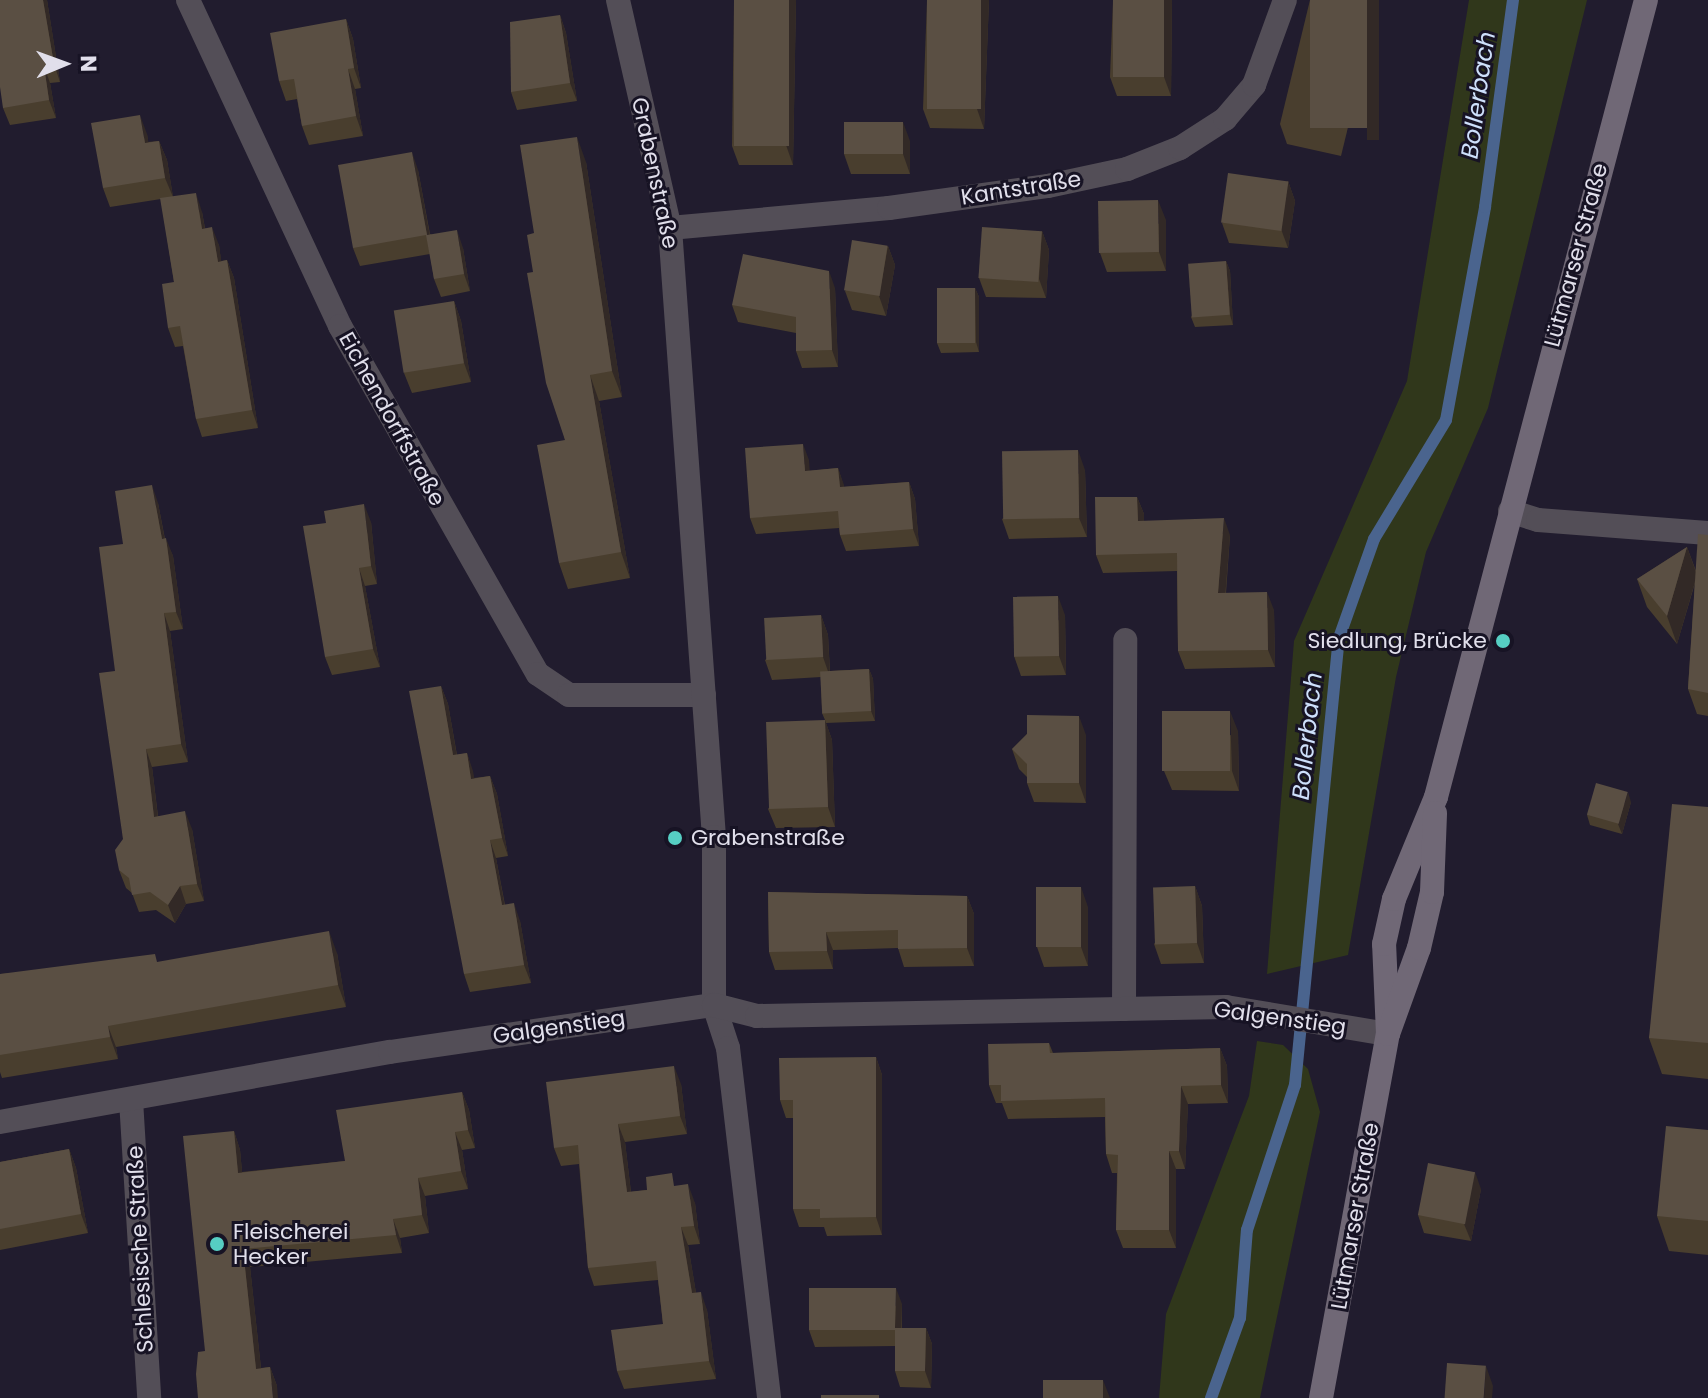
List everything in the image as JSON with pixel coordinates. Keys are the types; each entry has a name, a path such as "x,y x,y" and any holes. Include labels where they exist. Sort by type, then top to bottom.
{"main road":[{"name":"Lütmarser Straße","path":"1388,1034 1384,944 1398,884 1436,797 1646,0"},
{"name":"Lütmarser Straße","path":"1321,1398 1388,1034 1419,948 1432,892 1436,797"}],"street":[{"name":"Eichendorffstraße","path":"188,0 340,326 538,674 569,695 704,695"},
{"name":"Grabenstraße","path":"618,0 670,228 714,837 714,1005 728,1048 769,1398"},
{"name":"Kantstraße","path":"670,228 889,208 1048,186 1127,169 1180,148 1225,119 1254,85 1285,0"},
{"path":"1510,511 1538,520 1708,533"},
{"path":"1124,1009 1125,640"},
{"name":"Galgenstieg","path":"0,1122 390,1052 714,1005 757,1016 1226,1007 1388,1034"},
{"name":"Schlesische Straße","path":"131,1100 149,1398"}],"green space":[{"path":"1469,0 1587,0 1488,408 1426,552 1396,677 1348,955 1267,974 1294,641 1407,381"},
{"path":"1257,1041 1283,1045 1308,1069 1320,1112 1260,1398 1159,1398 1166,1314 1249,1096"}],"building":[{"path":"0,0 43,0 54,64 44,66 49,100 3,108 0,87"},
{"path":"734,0 789,0 789,146 734,146"},
{"path":"927,0 981,0 981,109 927,109"},
{"path":"1113,0 1164,0 1164,77 1113,77"},
{"path":"1310,0 1367,0 1367,128 1310,128"},
{"path":"560,15 570,83 511,92 510,22"},
{"path":"346,19 354,68 348,69 356,116 302,126 294,79 279,81 270,33"},
{"path":"140,115 145,143 159,141 165,178 103,188 91,123"},
{"path":"844,122 903,122 903,154 844,154"},
{"path":"577,137 612,371 590,375 621,552 559,563 537,445 565,440 546,383 527,273 533,272 527,235 534,233 520,145"},
{"path":"412,152 427,235 457,230 464,274 434,279 426,235 353,248 338,165"},
{"path":"1228,173 1288,181 1281,231 1221,223"},
{"path":"196,193 202,229 212,227 218,262 227,260 252,410 196,419 180,326 168,328 162,284 174,282 160,198"},
{"path":"1158,200 1159,252 1099,253 1098,201"},
{"path":"982,227 1042,231 1038,282 978,278"},
{"path":"852,240 888,246 880,296 844,290"},
{"path":"743,254 829,271 832,350 796,351 796,317 732,305"},
{"path":"1226,261 1230,315 1192,318 1188,264"},
{"path":"937,288 975,288 975,343 937,343"},
{"path":"454,301 464,363 404,373 394,311"},
{"path":"803,444 805,471 838,468 840,487 909,482 913,529 840,535 838,511 750,518 745,448"},
{"path":"1078,450 1079,518 1003,519 1002,451"},
{"path":"152,485 162,539 166,538 176,612 164,613 181,744 146,749 154,817 185,811 197,884 180,886 168,905 150,892 132,895 129,878 119,870 115,850 123,839 99,673 115,671 99,547 123,544 115,491"},
{"path":"1095,497 1137,497 1138,521 1224,518 1218,593 1267,592 1268,650 1178,651 1177,553 1096,555"},
{"path":"364,504 371,566 359,568 373,649 325,657 303,526 326,523 324,511"},
{"path":"1698,534 1708,535 1708,693 1688,689"},
{"path":"1687,547 1667,616 1637,579"},
{"path":"1058,596 1059,656 1014,657 1013,597"},
{"path":"821,615 823,657 766,660 764,618"},
{"path":"869,669 871,711 822,714 820,672"},
{"path":"441,686 453,755 467,753 471,779 490,776 502,838 490,840 502,905 514,903 524,965 464,974 409,691"},
{"path":"1162,711 1230,711 1230,771 1162,771"},
{"path":"1027,715 1079,716 1079,783 1027,783 1027,764 1012,749 1027,734"},
{"path":"825,720 828,807 769,809 766,722"},
{"path":"1596,783 1628,792 1619,824 1587,815"},
{"path":"1672,804 1708,807 1708,1043 1649,1038"},
{"path":"1195,886 1197,943 1155,944 1153,887"},
{"path":"1036,887 1081,887 1081,947 1036,947"},
{"path":"768,892 967,896 967,948 898,949 898,930 826,932 827,951 769,952"},
{"path":"329,931 338,985 108,1026 110,1037 0,1055 0,974 155,954 157,962"},
{"path":"1049,1043 1050,1053 1220,1048 1221,1085 1181,1086 1179,1151 1169,1151 1169,1230 1116,1230 1118,1155 1106,1154 1105,1098 1001,1101 1001,1085 989,1085 988,1044"},
{"path":"876,1057 876,1217 820,1218 820,1209 793,1209 793,1100 780,1100 779,1058"},
{"path":"674,1066 680,1116 618,1124 627,1192 647,1190 646,1177 672,1173 674,1186 688,1184 694,1226 681,1227 692,1293 701,1292 709,1361 617,1371 611,1330 663,1324 656,1261 588,1268 578,1145 554,1148 546,1082"},
{"path":"462,1092 468,1130 455,1132 461,1171 418,1178 422,1215 393,1219 396,1235 243,1249 256,1369 270,1367 273,1398 198,1398 198,1352 205,1351 183,1136 234,1131 238,1173 345,1161 336,1110"},
{"path":"1666,1126 1708,1130 1708,1221 1657,1216"},
{"path":"69,1149 81,1214 0,1229 0,1162"},
{"path":"1428,1163 1475,1172 1465,1224 1418,1215"},
{"path":"809,1288 896,1288 895,1328 926,1328 925,1371 895,1371 895,1330 809,1330"},
{"path":"1447,1363 1486,1366 1484,1398 1445,1398"},
{"path":"1043,1380 1103,1380 1103,1398 1043,1398"},
{"path":"821,1395 879,1395 879,1398 821,1398"}],"waterway":[{"name":"Bollerbach","path":"1211,1398 1240,1318 1247,1230 1295,1085 1339,638 1374,539 1446,420 1485,207 1513,0"}],"place":[{"name":"Siedlung, Brücke","path":"1503,641"},
{"name":"Grabenstraße","path":"675,838"},
{"name":"Fleischerei Hecker","path":"217,1244"}]}
